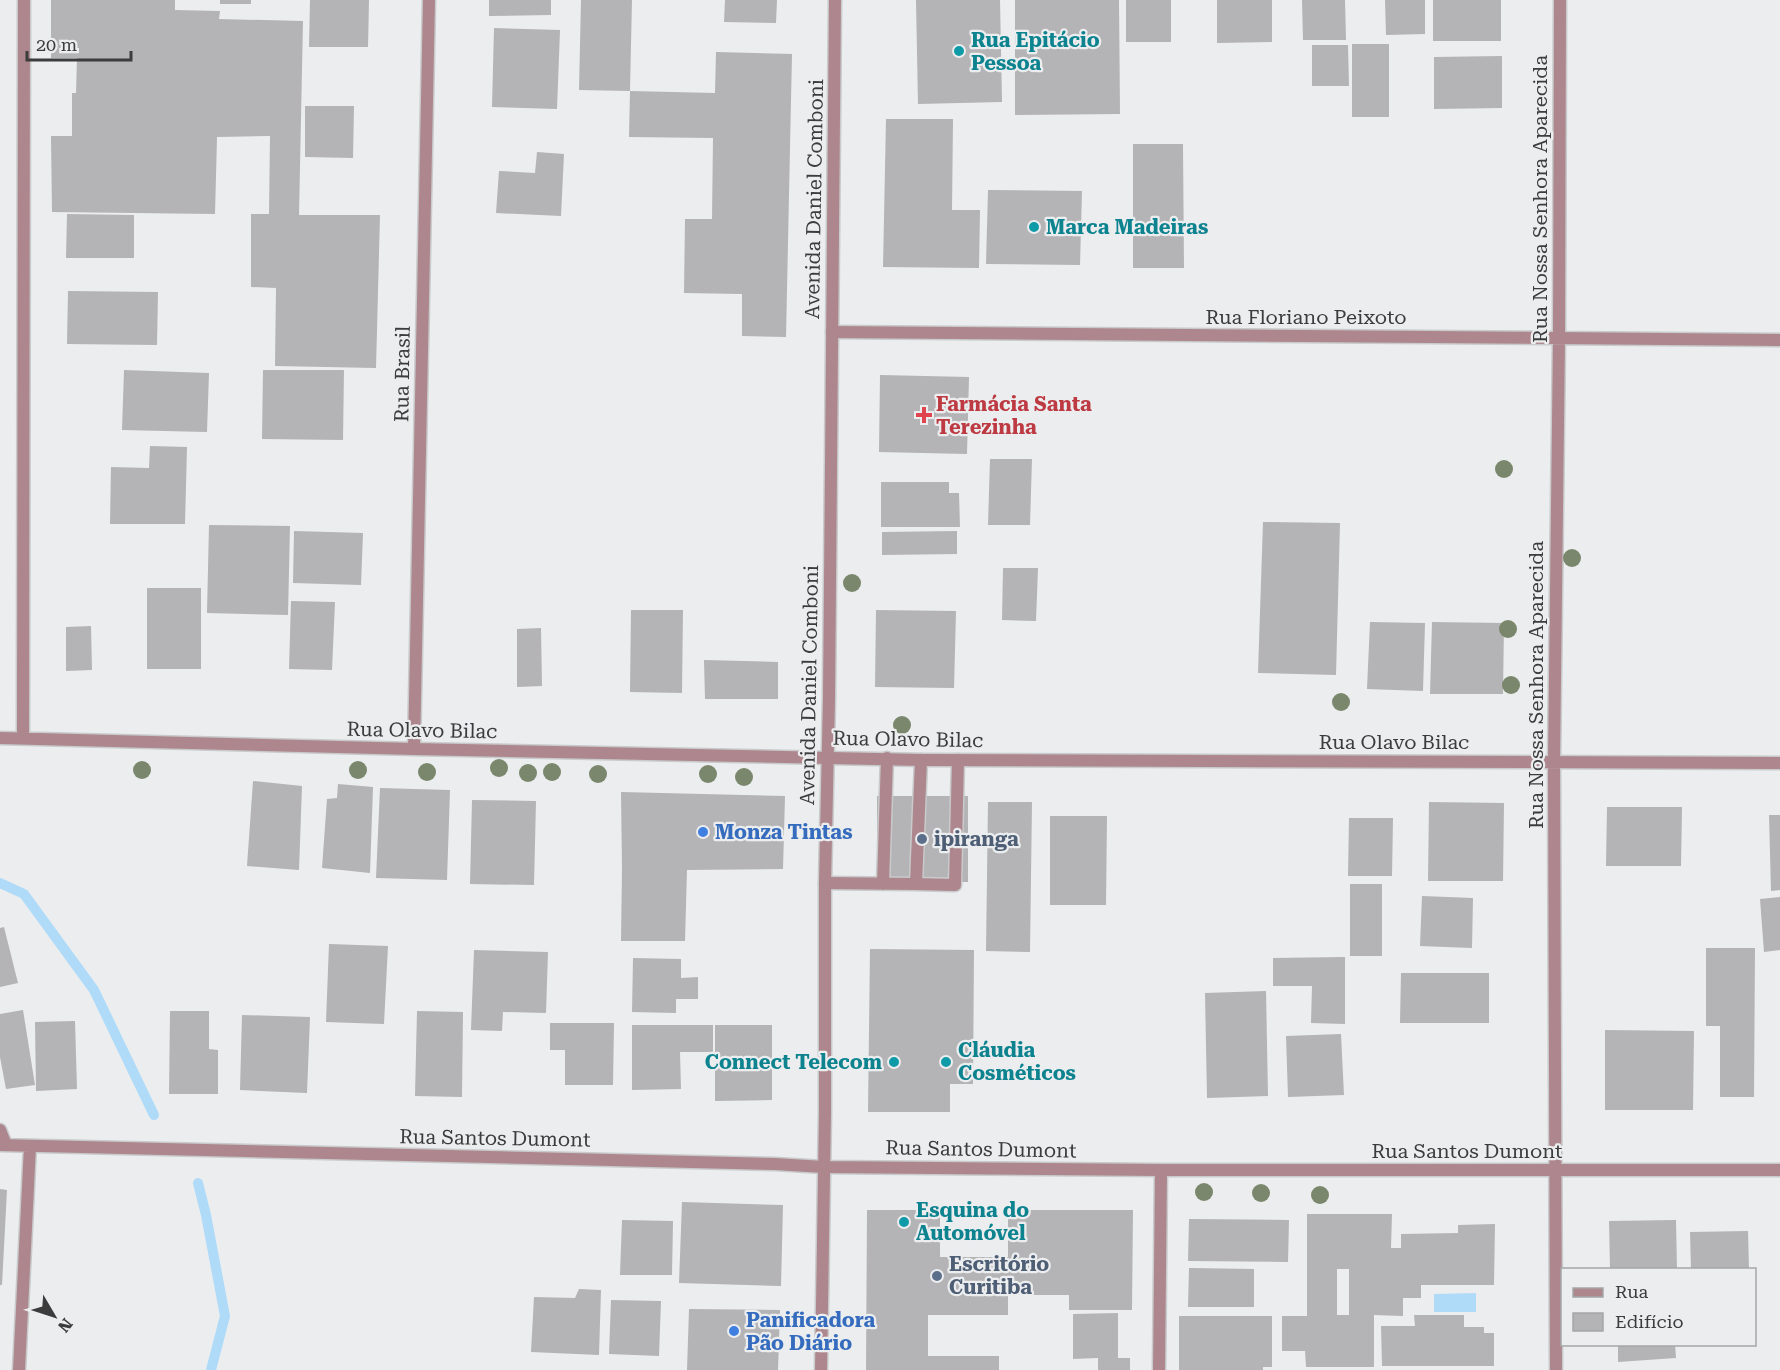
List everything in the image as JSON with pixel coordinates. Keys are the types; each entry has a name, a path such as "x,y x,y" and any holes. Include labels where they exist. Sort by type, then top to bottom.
{"street":[{"path":"23,738 24,0"},
{"name":"Rua Brasil","path":"414,749 429,0"},
{"name":"Avenida Daniel Comboni","path":"821,1370 835,0"},
{"name":"Rua Nossa Senhora Aparecida","path":"1556,1370 1554,762 1560,0"},
{"name":"Rua Floriano Peixoto","path":"832,332 1780,340"},
{"name":"Rua Olavo Bilac","path":"0,738 921,760 1780,764"},
{"path":"883,884 887,758"},
{"path":"916,884 921,760"},
{"path":"825,883 955,885 958,760"},
{"path":"0,1130 3,1145"},
{"name":"Rua Santos Dumont","path":"3,1145 824,1167 1161,1170 1780,1170"},
{"path":"19,1370 30,1146"},
{"path":"1159,1370 1161,1170"}],"water":[{"path":"1476,1293 1476,1312 1434,1312 1434,1294"}],"building":[{"path":"51,0 175,0 175,10 220,11 219,19 303,21 299,215 380,215 376,368 275,366 276,288 251,287 251,214 269,214 270,136 217,137 215,214 52,212 51,136 72,136 72,93 76,93 77,58 51,58"},
{"path":"220,0 251,0 251,4 220,4"},
{"path":"310,0 369,0 368,47 309,47"},
{"path":"489,0 551,0 551,15 489,16"},
{"path":"581,0 632,0 630,91 579,90"},
{"path":"725,0 777,0 776,23 724,22"},
{"name":"Rua Epitácio Pessoa","path":"916,0 1000,0 1002,102 918,104"},
{"path":"1015,0 1119,0 1120,114 1015,115"},
{"path":"1126,0 1171,0 1171,42 1126,42"},
{"path":"1217,0 1272,0 1272,42 1217,43"},
{"path":"1302,0 1345,0 1346,40 1303,40"},
{"path":"1385,0 1425,0 1425,34 1386,35"},
{"path":"1433,0 1501,0 1501,41 1433,41"},
{"path":"494,28 560,30 557,109 492,107"},
{"path":"1352,44 1389,44 1389,117 1352,117"},
{"path":"1312,45 1348,45 1349,86 1312,86"},
{"path":"716,52 792,54 786,337 742,336 742,294 684,293 685,219 712,219 713,138 629,137 630,91 715,93"},
{"path":"1502,56 1502,108 1434,109 1434,57"},
{"path":"305,106 354,106 353,158 305,157"},
{"path":"886,119 953,119 952,210 980,210 979,268 883,267"},
{"path":"1133,144 1183,144 1184,268 1133,268"},
{"path":"537,152 564,154 561,216 496,213 499,171 535,173"},
{"name":"Marca Madeiras","path":"988,190 1082,191 1080,265 986,264"},
{"path":"67,214 134,215 134,258 66,258"},
{"path":"68,291 158,292 157,345 67,344"},
{"path":"124,370 209,373 207,432 122,430"},
{"path":"263,370 344,370 343,440 262,439"},
{"name":"Farmácia Santa Terezinha","path":"880,375 969,377 967,454 879,452"},
{"path":"150,446 187,447 185,524 110,524 111,467 149,468"},
{"path":"990,459 1032,459 1030,525 988,525"},
{"path":"881,482 949,482 949,493 959,493 960,527 881,527"},
{"path":"1263,522 1340,523 1336,675 1258,673"},
{"path":"209,525 290,526 288,615 207,613"},
{"path":"294,531 363,533 361,585 293,583"},
{"path":"957,531 957,554 882,555 882,532"},
{"path":"1003,568 1038,568 1036,621 1002,620"},
{"path":"147,588 201,588 201,669 147,669"},
{"path":"291,601 335,602 332,670 289,669"},
{"path":"631,610 683,610 682,693 630,692"},
{"path":"876,610 956,611 954,688 875,687"},
{"path":"1370,622 1425,623 1423,691 1367,689"},
{"path":"1432,622 1504,623 1503,694 1430,694"},
{"path":"91,626 92,670 66,671 66,627"},
{"path":"541,628 542,686 517,687 517,629"},
{"path":"704,660 778,662 778,699 705,699"},
{"path":"253,781 302,786 299,870 247,866"},
{"path":"338,784 373,787 370,873 322,868 327,799 337,798"},
{"path":"380,788 450,790 447,880 376,878"},
{"name":"Monza Tintas","path":"621,792 785,796 783,869 687,870 685,941 621,941"},
{"name":"ipiranga","path":"877,796 968,796 968,882 877,882"},
{"path":"472,800 536,801 534,885 470,884"},
{"path":"988,802 1032,802 1030,952 986,951"},
{"path":"1429,802 1504,803 1503,881 1428,881"},
{"path":"1607,807 1682,807 1681,866 1606,866"},
{"path":"1769,815 1780,815 1780,890 1771,891"},
{"path":"1050,816 1107,816 1106,905 1050,905"},
{"path":"1349,818 1393,818 1392,876 1348,876"},
{"path":"1350,884 1382,884 1382,956 1350,956"},
{"path":"1422,896 1473,898 1472,948 1420,946"},
{"path":"1780,897 1780,950 1764,952 1760,899"},
{"path":"4,927 18,983 0,987 0,928"},
{"path":"329,944 388,946 384,1024 326,1022"},
{"path":"1706,948 1755,948 1754,1097 1720,1097 1720,1026 1706,1026"},
{"path":"870,949 974,950 973,1084 950,1084 950,1112 868,1112"},
{"path":"474,950 548,952 546,1013 503,1012 502,1031 471,1030"},
{"path":"1345,957 1345,1024 1311,1023 1312,986 1273,986 1273,958"},
{"path":"633,958 681,959 681,978 698,977 698,999 676,999 676,1013 632,1012"},
{"path":"1401,973 1489,973 1489,1023 1400,1023"},
{"path":"1266,991 1268,1096 1207,1098 1205,993"},
{"path":"23,1010 35,1085 6,1089 0,1057 0,1014"},
{"path":"170,1011 209,1011 209,1049 218,1050 218,1094 169,1094"},
{"path":"417,1011 463,1012 462,1097 415,1096"},
{"path":"242,1015 310,1017 307,1093 240,1090"},
{"path":"75,1021 77,1089 36,1091 35,1022"},
{"path":"550,1023 614,1023 613,1085 565,1085 565,1050 550,1050"},
{"path":"632,1025 713,1025 713,1052 680,1052 681,1089 632,1090"},
{"path":"715,1025 772,1025 772,1100 715,1101"},
{"path":"1605,1030 1694,1031 1693,1110 1605,1110"},
{"path":"1341,1034 1344,1095 1288,1097 1286,1036"},
{"path":"0,1189 7,1190 2,1285 0,1285"},
{"path":"682,1202 783,1205 781,1286 679,1283"},
{"path":"867,1210 940,1210 940,1257 1008,1257 1008,1210 1133,1210 1132,1310 1069,1310 1069,1295 1008,1295 1008,1315 928,1315 928,1356 999,1356 999,1370 866,1370"},
{"path":"1307,1214 1392,1214 1391,1248 1401,1248 1401,1234 1458,1233 1458,1225 1495,1224 1494,1285 1421,1285 1421,1298 1403,1298 1403,1316 1374,1315 1374,1367 1306,1367 1305,1351 1282,1351 1282,1316 1307,1316","holes":["1337,1269 1349,1269 1349,1315 1337,1315"]},
{"path":"1189,1219 1289,1220 1288,1262 1188,1261"},
{"path":"622,1220 673,1221 672,1275 620,1275"},
{"path":"1676,1220 1677,1268 1610,1268 1609,1221"},
{"path":"1748,1231 1749,1268 1691,1268 1690,1232"},
{"path":"1189,1268 1254,1269 1254,1307 1188,1307"},
{"path":"579,1289 601,1290 599,1355 531,1352 534,1297 575,1298"},
{"path":"611,1300 661,1301 659,1356 609,1354"},
{"name":"Panificadora Pão Diário","path":"689,1309 780,1310 778,1370 687,1370"},
{"path":"1118,1313 1118,1358 1130,1358 1130,1370 1098,1370 1098,1358 1073,1359 1073,1314"},
{"path":"1414,1315 1464,1315 1464,1327 1484,1327 1484,1333 1494,1333 1494,1366 1382,1366 1381,1326 1415,1326"},
{"path":"1179,1316 1272,1316 1272,1367 1263,1367 1263,1370 1179,1370"},
{"path":"1618,1346 1675,1346 1676,1358 1618,1362"}],"waterway":[{"path":"0,883 24,894 94,990 154,1115"},
{"path":"198,1183 225,1316 211,1370"}],"place":[{"name":"Rua Epitácio Pessoa","path":"959,51"},
{"name":"Marca Madeiras","path":"1034,227"},
{"name":"Farmácia Santa Terezinha","path":"924,415"},
{"name":"Monza Tintas","path":"703,832"},
{"name":"ipiranga","path":"922,839"},
{"name":"Connect Telecom","path":"894,1062"},
{"name":"Cláudia Cosméticos","path":"946,1062"},
{"name":"Esquina do Automóvel","path":"904,1222"},
{"name":"Escritório Curitiba","path":"937,1276"},
{"name":"Panificadora Pão Diário","path":"734,1331"}]}
